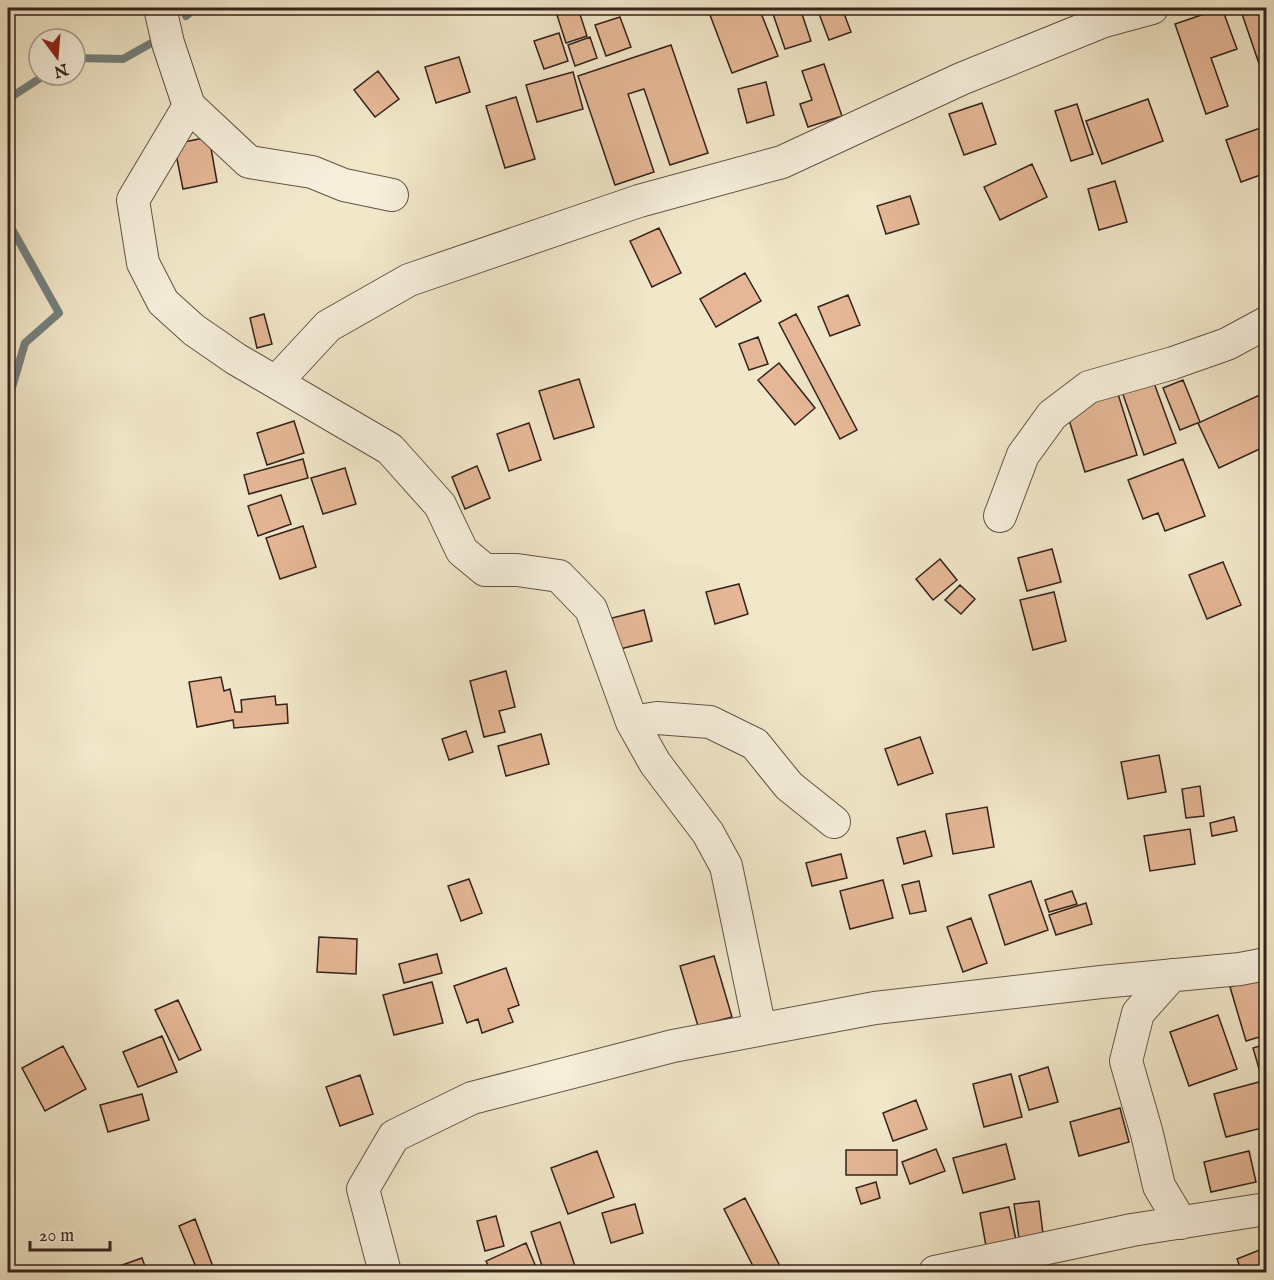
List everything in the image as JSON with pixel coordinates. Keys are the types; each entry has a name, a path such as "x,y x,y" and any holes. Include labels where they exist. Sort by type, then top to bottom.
{"street":[{"path":"159,8 168,44 189,106 249,162 312,171 344,185 392,195"},
{"path":"277,381 328,326 409,280 628,204 782,162 961,79 1104,21 1152,8"},
{"path":"189,106 133,200 143,263 163,302 194,330 236,359 390,449 440,505 462,551 485,570 517,570 559,576 591,609 632,722 655,763 708,833 726,866 760,1029"},
{"path":"1000,516 1011,481 1023,455 1052,415 1089,387 1195,356 1227,344 1266,323"},
{"path":"632,722 657,718 710,722 754,744 789,786 834,822"},
{"path":"385,1272 363,1189 394,1136 472,1098 673,1046 875,1008 1240,969 1266,964"},
{"path":"1172,975 1138,1013 1126,1061 1159,1186 1181,1223"},
{"path":"935,1272 1132,1230 1266,1209"}],"building":[{"path":"578,8 587,36 566,43 556,12"},
{"path":"730,8 759,8 778,56 732,73 710,15"},
{"path":"771,8 800,8 811,41 785,49"},
{"path":"827,8 842,8 851,32 829,40 818,11"},
{"path":"1222,8 1237,49 1211,58 1228,106 1206,114 1175,24"},
{"path":"1240,8 1266,8 1266,84"},
{"path":"620,17 631,47 606,56 595,25"},
{"path":"559,33 568,61 544,69 534,41"},
{"path":"590,37 597,58 575,66 568,45"},
{"path":"671,45 708,153 670,165 644,89 628,94 654,172 615,185 578,76"},
{"path":"459,57 470,92 436,103 425,67"},
{"path":"824,64 842,116 808,127 800,104 812,100 802,71"},
{"path":"378,71 399,99 375,117 354,90"},
{"path":"573,72 583,109 537,122 526,85"},
{"path":"766,82 774,115 747,123 738,89"},
{"path":"516,97 535,159 505,168 486,106"},
{"path":"1148,99 1163,141 1102,164 1086,121"},
{"path":"982,103 996,144 964,155 949,114"},
{"path":"1077,104 1093,154 1071,161 1055,111"},
{"path":"1266,126 1266,173 1241,182 1226,140"},
{"path":"209,137 217,182 183,189 174,144"},
{"path":"1032,164 1047,197 1000,220 984,187"},
{"path":"1115,181 1127,222 1099,230 1088,189"},
{"path":"910,196 919,224 886,234 877,206"},
{"path":"659,228 681,273 652,287 630,241"},
{"path":"745,273 761,301 716,327 700,299"},
{"path":"848,295 860,325 830,336 818,307"},
{"path":"264,314 272,344 257,348 250,318"},
{"path":"796,314 857,430 840,439 779,323"},
{"path":"758,337 768,364 749,370 739,344"},
{"path":"779,363 815,408 795,425 758,380"},
{"path":"1150,372 1176,443 1144,455 1119,383"},
{"path":"579,379 594,427 554,439 539,391"},
{"path":"1183,380 1200,422 1180,430 1163,388"},
{"path":"1118,394 1137,455 1085,472 1066,410"},
{"path":"1262,394 1266,404 1266,446 1219,468 1198,423"},
{"path":"294,421 304,453 267,465 257,433"},
{"path":"529,423 541,460 509,471 497,434"},
{"path":"303,459 308,478 249,494 244,475"},
{"path":"1183,459 1205,516 1165,531 1158,513 1143,519 1128,480"},
{"path":"477,466 490,498 465,509 452,477"},
{"path":"345,468 356,504 323,514 311,478"},
{"path":"281,495 291,524 258,536 248,506"},
{"path":"303,526 316,567 280,579 266,538"},
{"path":"1052,549 1061,582 1027,591 1018,558"},
{"path":"940,559 957,580 933,600 916,579"},
{"path":"1223,562 1241,605 1207,619 1189,575"},
{"path":"739,584 748,614 715,624 706,592"},
{"path":"960,585 975,599 961,614 945,600"},
{"path":"1054,592 1066,641 1033,650 1020,600"},
{"path":"644,610 652,641 620,649 612,618"},
{"path":"506,671 515,707 499,711 505,732 484,737 470,681"},
{"path":"221,677 224,691 230,689 235,712 242,712 241,700 275,696 276,705 287,704 288,723 234,728 233,720 197,727 189,682"},
{"path":"466,731 473,752 449,760 442,739"},
{"path":"541,734 549,764 506,776 498,746"},
{"path":"920,737 933,773 898,785 885,749"},
{"path":"1159,755 1166,792 1128,799 1121,762"},
{"path":"1200,786 1204,816 1186,818 1182,789"},
{"path":"987,807 994,847 953,854 946,814"},
{"path":"1234,817 1237,831 1212,836 1210,823"},
{"path":"1190,829 1195,864 1150,871 1144,836"},
{"path":"925,831 932,856 904,864 897,838"},
{"path":"841,854 847,878 812,886 806,863"},
{"path":"469,879 482,913 461,921 448,886"},
{"path":"883,880 893,918 850,929 840,891"},
{"path":"919,881 926,911 910,914 902,885"},
{"path":"1031,881 1048,930 1005,945 989,895"},
{"path":"1072,891 1077,904 1049,912 1045,900"},
{"path":"1086,903 1092,924 1056,935 1049,915"},
{"path":"971,918 987,963 963,972 947,927"},
{"path":"319,937 357,939 356,974 317,972"},
{"path":"437,954 442,973 404,983 399,964"},
{"path":"714,956 732,1017 698,1026 680,966"},
{"path":"506,968 519,1005 508,1009 513,1022 482,1033 478,1019 467,1023 454,986"},
{"path":"1266,976 1266,1035 1246,1041 1230,987"},
{"path":"432,982 443,1023 394,1035 383,995"},
{"path":"178,1000 201,1050 179,1060 155,1010"},
{"path":"1218,1015 1237,1069 1189,1086 1170,1032"},
{"path":"162,1036 177,1072 138,1087 123,1052"},
{"path":"1266,1044 1266,1077 1262,1079 1253,1048"},
{"path":"63,1046 86,1089 45,1111 22,1068"},
{"path":"1048,1067 1058,1102 1029,1110 1019,1076"},
{"path":"1011,1074 1022,1117 984,1127 973,1084"},
{"path":"360,1075 373,1114 340,1126 326,1087"},
{"path":"1259,1082 1266,1108 1266,1127 1226,1137 1214,1094"},
{"path":"142,1094 149,1120 108,1132 100,1105"},
{"path":"916,1100 927,1129 893,1141 883,1113"},
{"path":"1120,1108 1129,1142 1079,1156 1070,1122"},
{"path":"1006,1144 1015,1179 963,1193 953,1158"},
{"path":"936,1149 945,1171 910,1184 902,1162"},
{"path":"846,1150 897,1150 897,1175 846,1175"},
{"path":"597,1151 614,1197 568,1214 551,1168"},
{"path":"1249,1151 1256,1182 1211,1192 1204,1162"},
{"path":"876,1182 880,1198 861,1204 856,1188"},
{"path":"745,1198 783,1272 756,1272 724,1209"},
{"path":"1039,1201 1043,1234 1019,1238 1014,1204"},
{"path":"635,1204 643,1233 611,1243 602,1213"},
{"path":"1009,1207 1016,1240 986,1246 980,1213"},
{"path":"496,1216 504,1246 485,1251 477,1221"},
{"path":"195,1219 215,1272 198,1272 179,1226"},
{"path":"560,1222 577,1272 544,1272 531,1232"},
{"path":"526,1243 536,1267 523,1272 491,1272 486,1261"},
{"path":"1262,1249 1266,1261 1266,1272 1242,1272 1237,1259"},
{"path":"142,1258 147,1272 113,1272 111,1269"}],"waterway":[{"path":"186,16 195,8"},
{"path":"87,58 123,59 155,41"},
{"path":"8,99 27,87"},
{"path":"8,222 59,313 25,343 8,401"}]}
